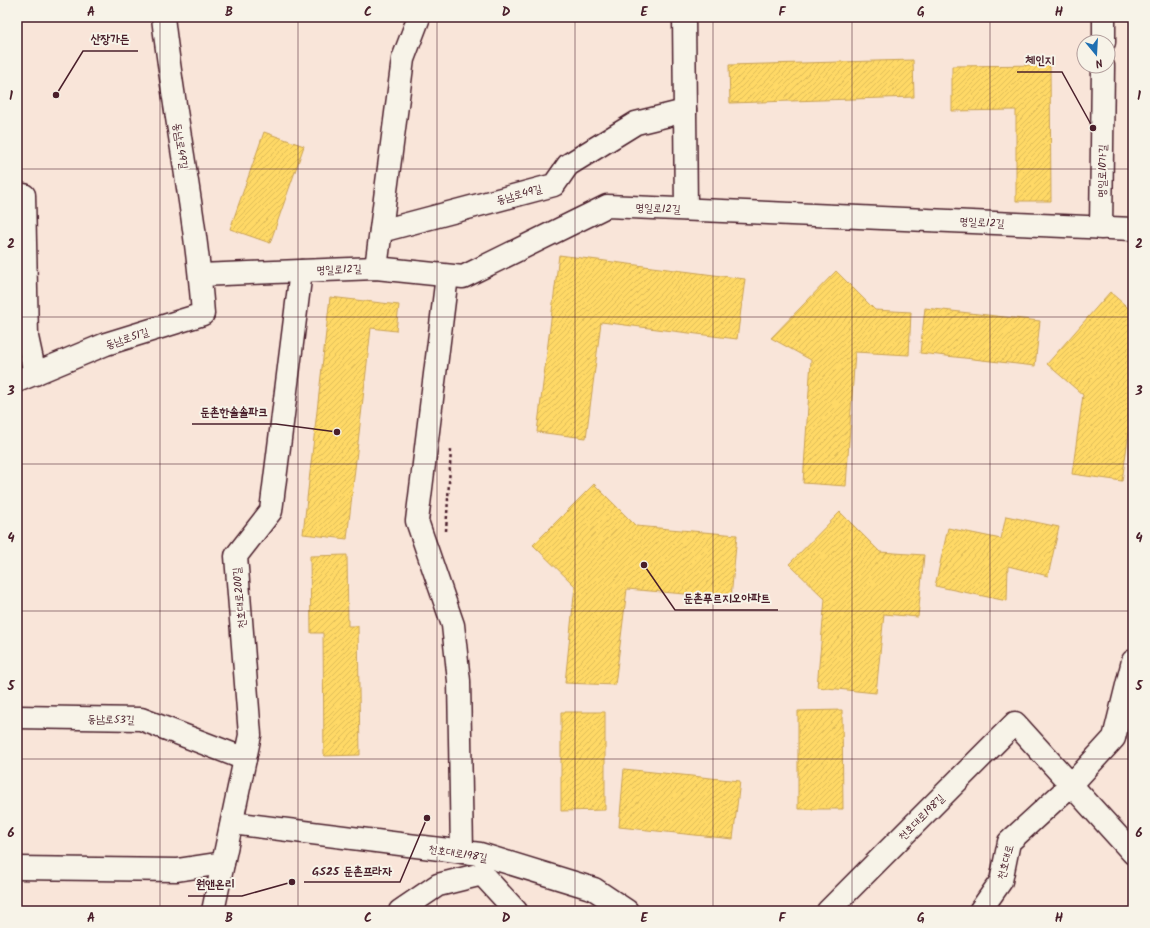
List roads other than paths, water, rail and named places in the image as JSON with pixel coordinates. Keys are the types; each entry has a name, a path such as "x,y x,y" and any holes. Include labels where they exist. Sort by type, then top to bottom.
{"street":[{"name":"동남로49길","path":"163,17 168,65 200,275"},
{"path":"376,268 403,59 419,17"},
{"path":"684,17 686,209"},
{"path":"1104,17 1104,34"},
{"name":"명일로10가길","path":"1101,228 1104,74"},
{"name":"동남로49길","path":"381,231 554,185 568,165 636,123 685,111"},
{"path":"24,196 27,337 26,378"},
{"name":"명일로12길","path":"200,275 376,268 463,277 607,206 1133,229"},
{"name":"천호대로200길","path":"213,911 250,736 236,556 270,511 301,271"},
{"name":"동남로51길","path":"26,378 106,344 203,314 200,275"},
{"path":"447,276 417,521 453,625 459,681 462,852"},
{"name":"천호대로","path":"980,911 1001,882 1009,842 1071,785 1114,738 1133,661"},
{"name":"동남로53길","path":"17,717 141,720 245,759"},
{"name":"천호대로198길","path":"828,911 1015,723 1071,785"},
{"path":"1071,785 1133,852"},
{"name":"천호대로198길","path":"232,823 480,854 594,890 626,911"},
{"path":"17,868 177,870 223,863"},
{"path":"400,911 438,885 482,874 516,911"}],"place":[{"name":"산장가든","path":"56,95"},
{"name":"체인지","path":"1093,128"},
{"name":"둔촌한솔솔파크","path":"337,432"},
{"name":"둔촌푸르지오아파트","path":"644,565"},
{"name":"GS25 둔촌프라자","path":"427,818"},
{"name":"원앤온리","path":"292,882"}]}
